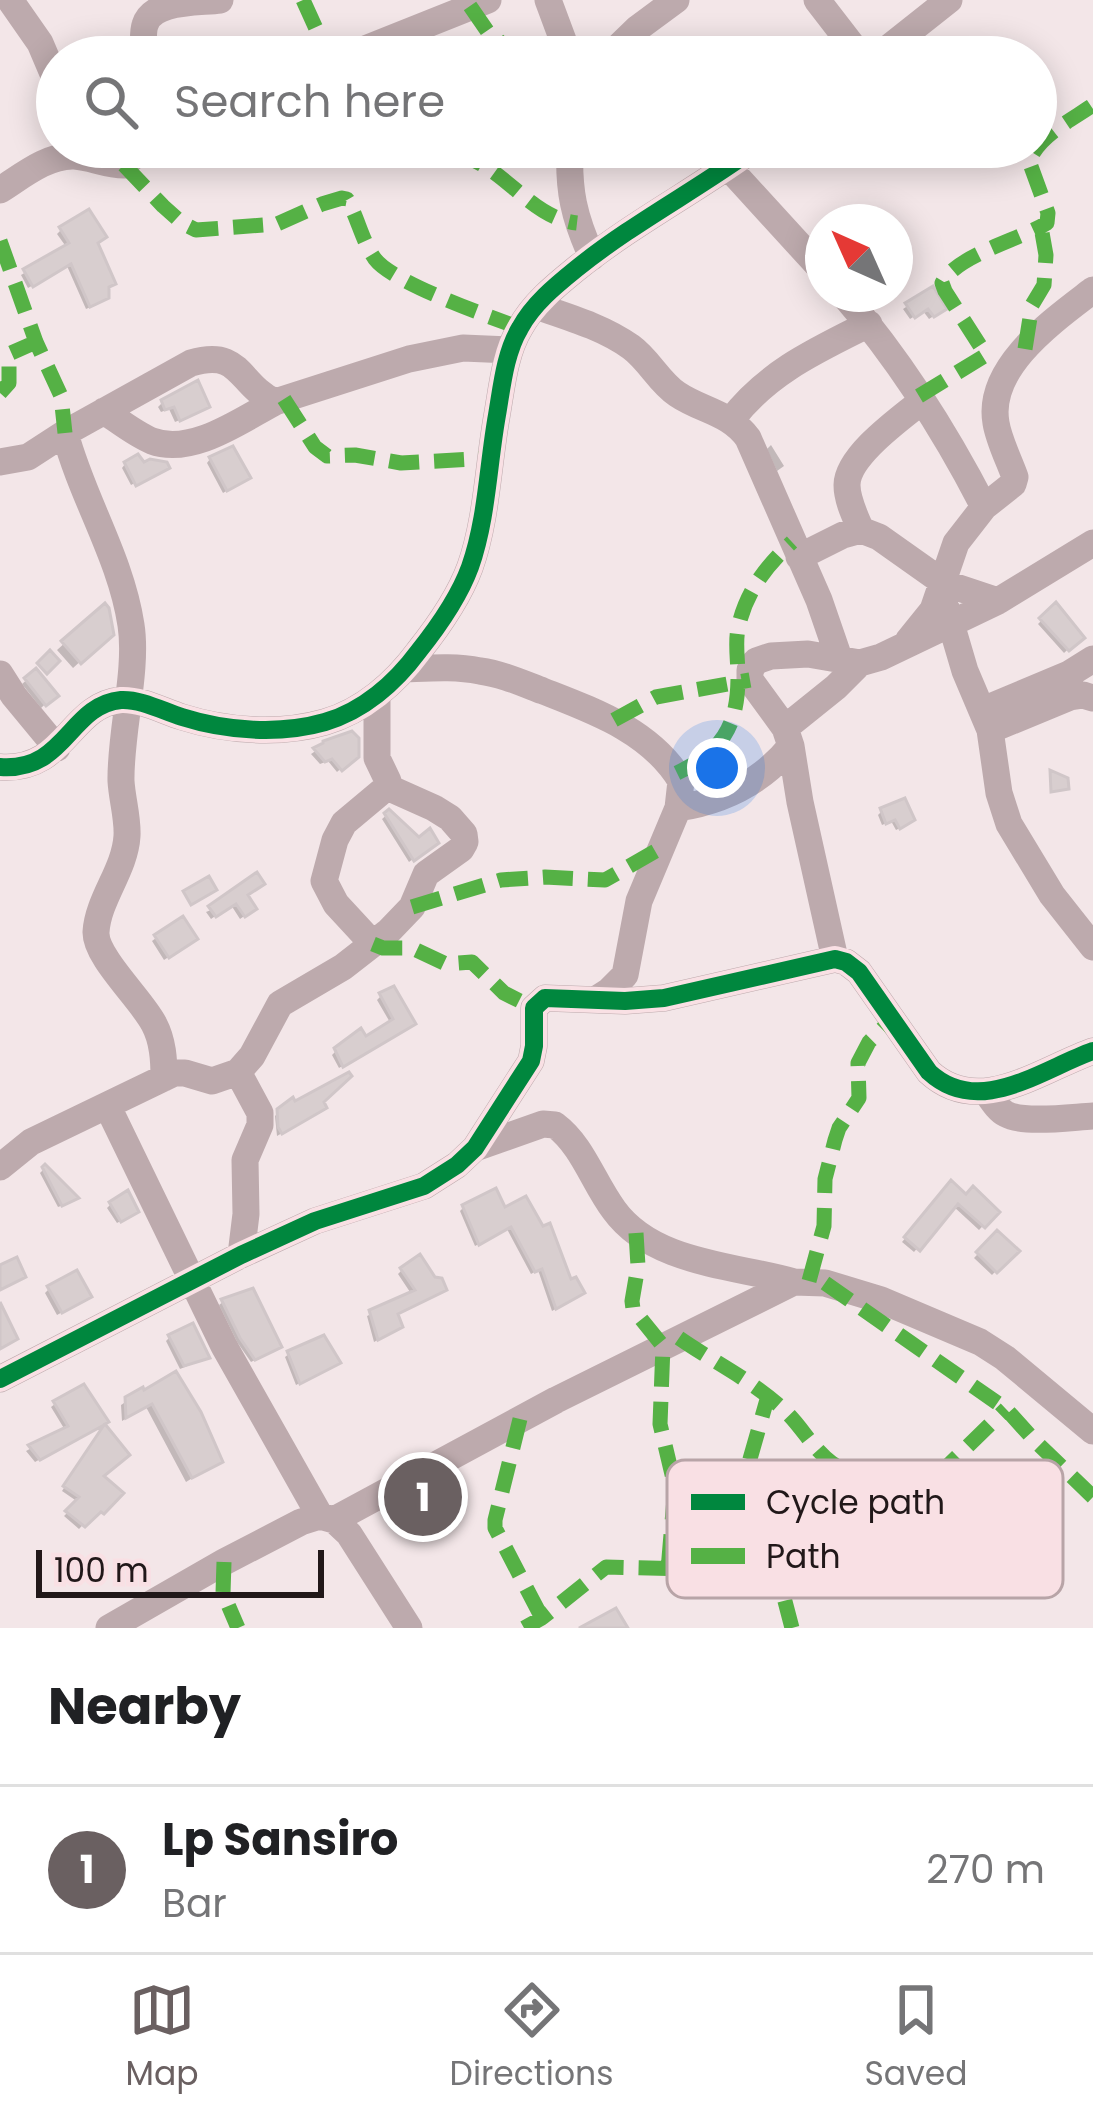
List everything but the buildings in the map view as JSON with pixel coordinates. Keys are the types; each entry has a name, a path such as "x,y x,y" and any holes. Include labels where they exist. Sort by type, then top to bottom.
{"street":[{"path":"10,0 36,37"},
{"path":"145,36 148,18 169,3 220,0"},
{"path":"398,36 488,0"},
{"path":"548,0 562,36"},
{"path":"630,36 676,0"},
{"path":"817,0 845,36"},
{"path":"904,36 950,0"},
{"path":"0,190 36,166"},
{"path":"570,168 569,193 592,256"},
{"path":"0,767 23,768 41,761 105,703 127,700 221,726 290,729 328,721 377,695 406,668 442,618 470,567 510,350 520,328 536,306 592,256 726,168"},
{"path":"729,168 805,251"},
{"path":"905,644 922,626 943,588 956,543 984,506 1013,484 1015,477 996,426 996,391 1006,372 1025,349 1093,290"},
{"path":"536,306 634,349 676,394 732,419 748,438 850,660"},
{"path":"858,312 944,433 984,506"},
{"path":"732,419 774,375 869,325"},
{"path":"104,411 150,440 187,444 275,402 409,359 463,348 510,350"},
{"path":"14,459 191,363 209,358 227,361 275,402"},
{"path":"861,530 850,502 849,472 922,401"},
{"path":"65,433 74,468 111,556 131,626 122,782 128,831 95,936 160,1036 164,1078"},
{"path":"14,459 74,468"},
{"path":"799,557 861,530 879,537 943,588 998,601"},
{"path":"835,959 788,737 750,680 750,670 757,661 771,656 881,658 998,601 1093,543"},
{"path":"943,588 965,671 987,720 1009,824 1052,895 1093,947"},
{"path":"987,720 1093,659"},
{"path":"678,808 716,800 762,776 788,737 836,687 850,660"},
{"path":"406,668 484,671 614,720 677,773 682,791 678,808 639,901 625,975 595,1000"},
{"path":"0,674 57,748"},
{"path":"373,944 336,904 324,881 344,824 387,787 377,758 377,695"},
{"path":"987,720 1070,697 1093,698"},
{"path":"0,1167 31,1142 174,1073 212,1081 238,1072 280,1004 343,967 412,908 426,874 460,849 464,834 434,808 387,787"},
{"path":"0,1379 241,1255 316,1221 424,1186 457,1165 475,1148 530,1061 534,1008 545,998 664,998 835,959 859,972 929,1072 956,1090 987,1093 1003,1089 1093,1051"},
{"path":"238,1072 260,1113 260,1125 245,1160 241,1255"},
{"path":"987,1093 1011,1117 1093,1115"},
{"path":"108,1107 224,1346 327,1518 349,1534 410,1628"},
{"path":"475,1148 555,1124 575,1144 618,1216 636,1233 682,1256 865,1295 980,1342 1093,1431"},
{"path":"109,1628 301,1522 327,1518 794,1282"}],"marked path":[{"path":"303,0 319,36"},
{"path":"470,6 493,36"},
{"path":"1057,130 1093,105"},
{"path":"127,168 163,206 196,230 277,224 322,204 347,199 371,252 385,268 442,298 520,328"},
{"path":"488,168 535,205 577,223"},
{"path":"919,396 986,355 942,283 974,256 1047,223 1048,213 1032,168"},
{"path":"1025,349 1032,305 1044,285 1041,227"},
{"path":"0,241 61,396 65,433"},
{"path":"0,393 9,383 9,354 36,342"},
{"path":"284,399 315,447 327,456 355,455 401,463 490,458"},
{"path":"677,773 706,756 731,723 741,616 758,581 792,542"},
{"path":"614,720 656,697 750,680"},
{"path":"412,907 501,880 605,880 661,848"},
{"path":"373,944 412,948 446,964 472,962 504,993 534,1008"},
{"path":"809,1281 824,1226 825,1179 835,1140 859,1098 858,1063 869,1042 892,1019"},
{"path":"636,1233 633,1309 663,1346 660,1424 669,1460"},
{"path":"825,1283 1006,1409 1055,1460"},
{"path":"679,1338 776,1403 829,1460"},
{"path":"750,1460 768,1396"},
{"path":"954,1460 1006,1409"},
{"path":"520,1419 495,1528 542,1618"},
{"path":"1063,1468 1093,1497"},
{"path":"224,1562 223,1593 238,1628"},
{"path":"524,1628 606,1567 667,1568"},
{"path":"784,1598 792,1628"}],"cycle path":[{"path":"0,767 39,759 89,713 121,700 217,726 272,730 325,722 377,694 433,632 470,567 484,511 505,370 525,319 552,289 598,252 724,168"},
{"path":"0,1379 241,1255 315,1221 424,1186 457,1165 475,1148 531,1061 534,1008 545,998 664,998 835,959 859,972 929,1072 948,1085 989,1091 1093,1051"}],"place":[{"name":"Lp Sansiro","path":"423,1497"}]}
